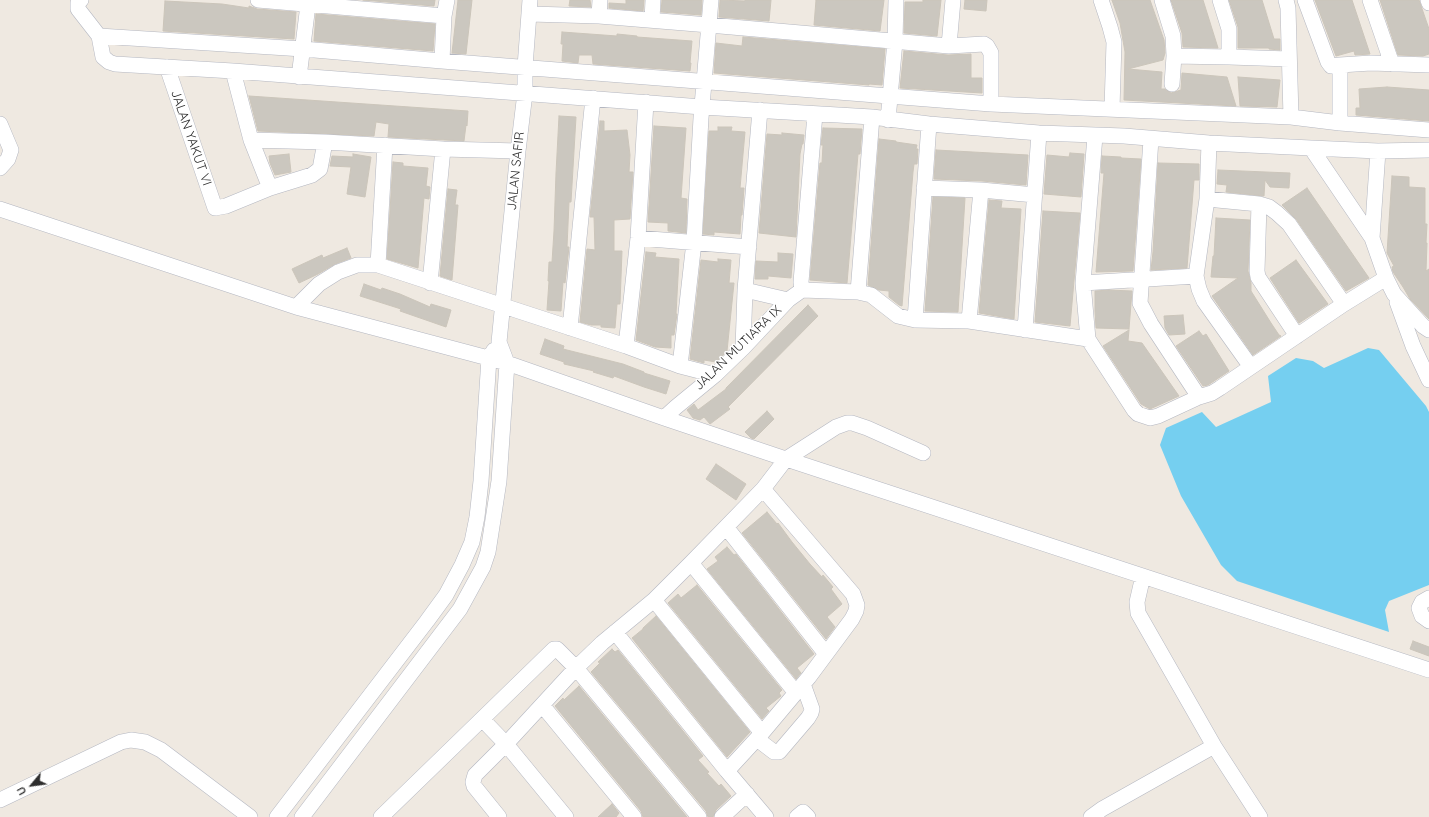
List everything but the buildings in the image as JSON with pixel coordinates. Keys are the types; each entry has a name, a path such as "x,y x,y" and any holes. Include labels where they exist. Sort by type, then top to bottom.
{"street":[{"path":"81,0 78,3 78,9 99,36 104,57 108,62 115,64 233,71 702,107 872,117 929,124 1095,136 1124,136 1209,143 1378,151 1429,150"},
{"path":"258,0 444,16"},
{"path":"442,61 446,0"},
{"path":"599,16 600,0"},
{"path":"652,20 653,0"},
{"path":"680,366 694,242 702,107 711,0"},
{"path":"888,120 895,42 896,0"},
{"path":"949,46 952,0"},
{"path":"1101,0 1114,42 1119,110 1124,136"},
{"path":"1162,0 1172,30 1174,56 1172,84"},
{"path":"1220,0 1228,29 1229,57"},
{"path":"1370,0 1392,64"},
{"path":"1291,117 1287,4 1306,2 1328,62 1331,66 1365,63 1429,65"},
{"path":"300,77 308,5"},
{"path":"530,7 599,16 709,24 895,42 949,46 984,44 991,53 991,104"},
{"name":"JALAN SAFIR","path":"499,342 525,93 525,67 530,7"},
{"path":"99,36 303,49 991,104 1291,117 1340,123 1429,130"},
{"path":"1174,56 1289,59"},
{"path":"1340,65 1340,123"},
{"name":"JALAN YAKUT VI","path":"167,67 215,208 226,206 270,188"},
{"path":"233,71 251,140 270,188 312,175 320,169 325,142"},
{"path":"570,328 593,98"},
{"path":"626,346 638,238 646,102"},
{"path":"743,348 745,290 760,110"},
{"path":"815,114 801,282 802,290 858,292 871,295 898,316 915,320 970,321 1088,340"},
{"path":"858,292 872,117"},
{"path":"0,124 11,150 8,159 0,168"},
{"path":"915,320 929,124"},
{"path":"1025,330 1039,132"},
{"path":"1095,136 1083,283 1088,340 1138,414 1150,418 1158,416 1199,397 1206,396 1344,304 1386,278"},
{"path":"1150,139 1140,303 1199,397"},
{"path":"251,140 518,151"},
{"path":"1209,143 1207,199 1196,276 1204,301 1251,366"},
{"path":"378,265 385,145"},
{"path":"1311,148 1372,238 1386,278 1429,380"},
{"path":"430,283 443,149"},
{"path":"1372,238 1378,151"},
{"path":"924,188 981,190 1035,195"},
{"path":"970,321 981,190"},
{"path":"1207,199 1259,204 1269,207 1289,224 1344,304"},
{"path":"1259,204 1258,277 1297,336"},
{"path":"0,209 296,307 507,363 786,459 1429,670"},
{"path":"638,238 749,247"},
{"path":"296,307 319,284 338,272 357,265 378,265 626,346 680,366 715,375"},
{"path":"1083,283 1142,278 1196,276"},
{"path":"745,290 788,300"},
{"name":"JALAN MUTIARA IX","path":"664,418 715,375 743,348 788,300 802,290"},
{"path":"1394,294 1423,326 1429,330"},
{"path":"276,817 427,621 446,595 462,565 472,542 477,517 481,481 489,358 499,342"},
{"path":"302,817 460,609 483,567 488,552 499,481 507,363 499,342"},
{"path":"499,817 477,790 473,782 475,775 506,744 576,668 602,643 654,600 691,564 763,488 786,459 836,427 847,423 852,423 867,428 923,453"},
{"path":"727,772 799,689 856,611 857,605 853,594 763,488"},
{"path":"726,527 826,654"},
{"path":"654,600 759,736 774,752 779,752 808,718 812,709 799,689 691,564"},
{"path":"1143,576 1136,602 1138,613 1214,746 1260,817"},
{"path":"1429,598 1422,602 1419,608 1422,616 1429,621"},
{"path":"615,632 727,772 766,817"},
{"path":"381,817 554,649 558,650 576,668 699,817"},
{"path":"542,705 634,817"},
{"path":"482,719 506,744 566,817"},
{"path":"0,800 121,742 131,740 145,742 161,750 250,817"},
{"path":"1091,817 1214,746"},
{"path":"722,817 747,794"},
{"path":"797,817 803,812 808,817"}],"water":[{"path":"1368,348 1379,350 1426,406 1429,412 1429,585 1389,601 1385,610 1389,632 1237,581 1221,565 1181,496 1160,445 1166,428 1202,412 1216,427 1271,402 1268,376 1296,358 1313,361 1324,368"}]}
